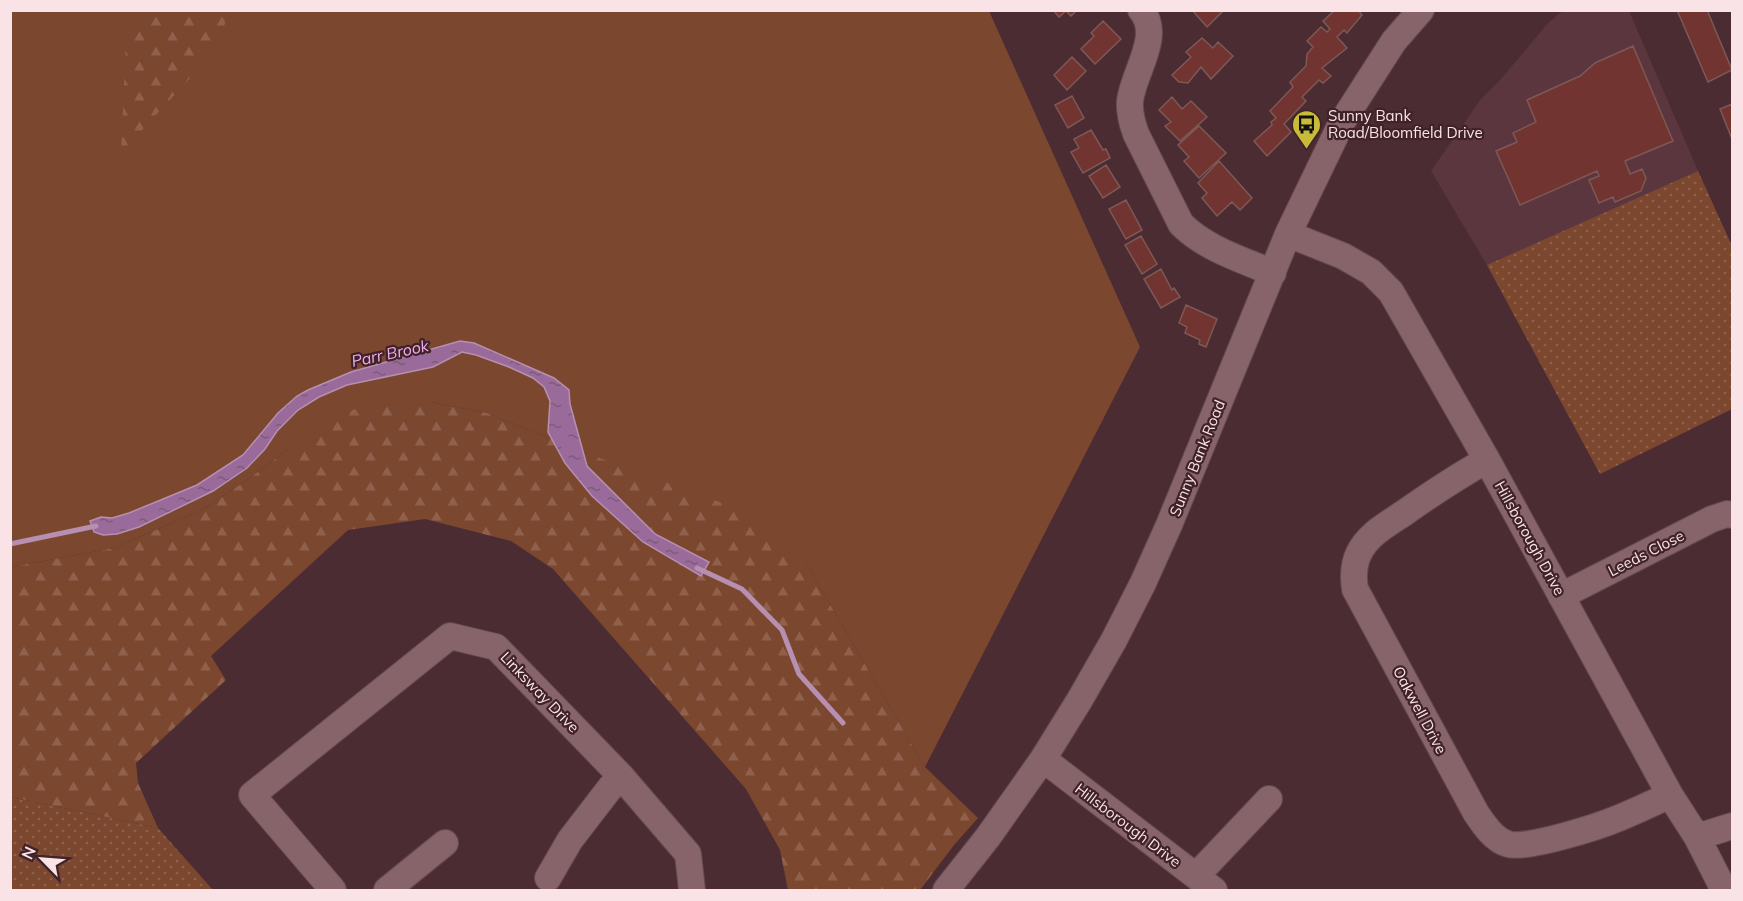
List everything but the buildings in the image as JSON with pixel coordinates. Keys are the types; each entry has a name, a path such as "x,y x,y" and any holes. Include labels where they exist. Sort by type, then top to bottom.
{"street":[{"path":"1141,10 1150,33 1132,89 1130,118 1181,224 1191,234 1209,245 1273,273"},
{"name":"Sunny Bank Road","path":"946,891 988,837 1043,759 1079,700 1143,583 1288,234 1342,122 1394,41 1420,10"},
{"name":"Hillsborough Drive","path":"1288,234 1343,256 1371,272 1391,292 1487,460 1670,795 1697,837 1724,891"},
{"name":"Oakwell Drive","path":"1487,460 1444,485 1377,532 1359,552 1353,576 1355,589 1476,813 1498,840 1518,846 1618,819 1670,795"},
{"name":"Leeds Close","path":"1561,596 1712,519 1727,514 1732,515"},
{"name":"Linksway Drive","path":"333,891 252,795 450,636 496,647 620,775 688,854 692,891"},
{"name":"Hillsborough Drive","path":"1043,759 1205,884"},
{"path":"548,878 570,840 620,775"},
{"path":"1205,884 1269,799"},
{"path":"1697,837 1732,826"},
{"path":"387,891 445,843"}],"shaded area":[{"path":"1563,11 1629,11 1732,246 1732,409 1600,474 1487,265 1431,171 1481,99 1549,22"}],"green space":[{"path":"11,11 989,11 1140,347 925,767 807,565 583,452 487,413 431,402 287,450 202,510 114,548 11,567"},
{"path":"144,11 228,11 223,31 201,66 121,153 126,41 143,17"},
{"path":"1698,171 1732,246 1732,409 1600,474 1487,265"},
{"path":"431,402 487,413 583,452 741,510 807,565 925,767 978,818 920,890 788,890 780,850 746,789 553,569 511,541 425,519 348,530 211,656 226,680 136,763 138,783 158,828 11,797 11,567 114,548 202,510 287,450 331,412"},
{"path":"11,797 158,828 213,890 11,890"}],"water":[{"path":"460,341 474,343 554,378 569,390 570,404 587,466 655,534 709,562 701,576 643,542 592,496 565,463 548,432 550,401 544,387 533,378 509,367 462,352 433,367 347,385 319,397 298,410 277,431 265,449 247,468 213,491 139,527 117,534 103,535 94,532 90,521 129,513 197,485 243,455 278,413 297,396 308,390 351,372"}],"waterway":[{"name":"Parr Brook","path":"10,544 96,526"},
{"name":"Parr Brook","path":"697,568 742,589 782,630 799,674 843,723"}],"place":[{"name":"Sunny Bank Road/Bloomfield Drive","path":"1307,150"}]}
